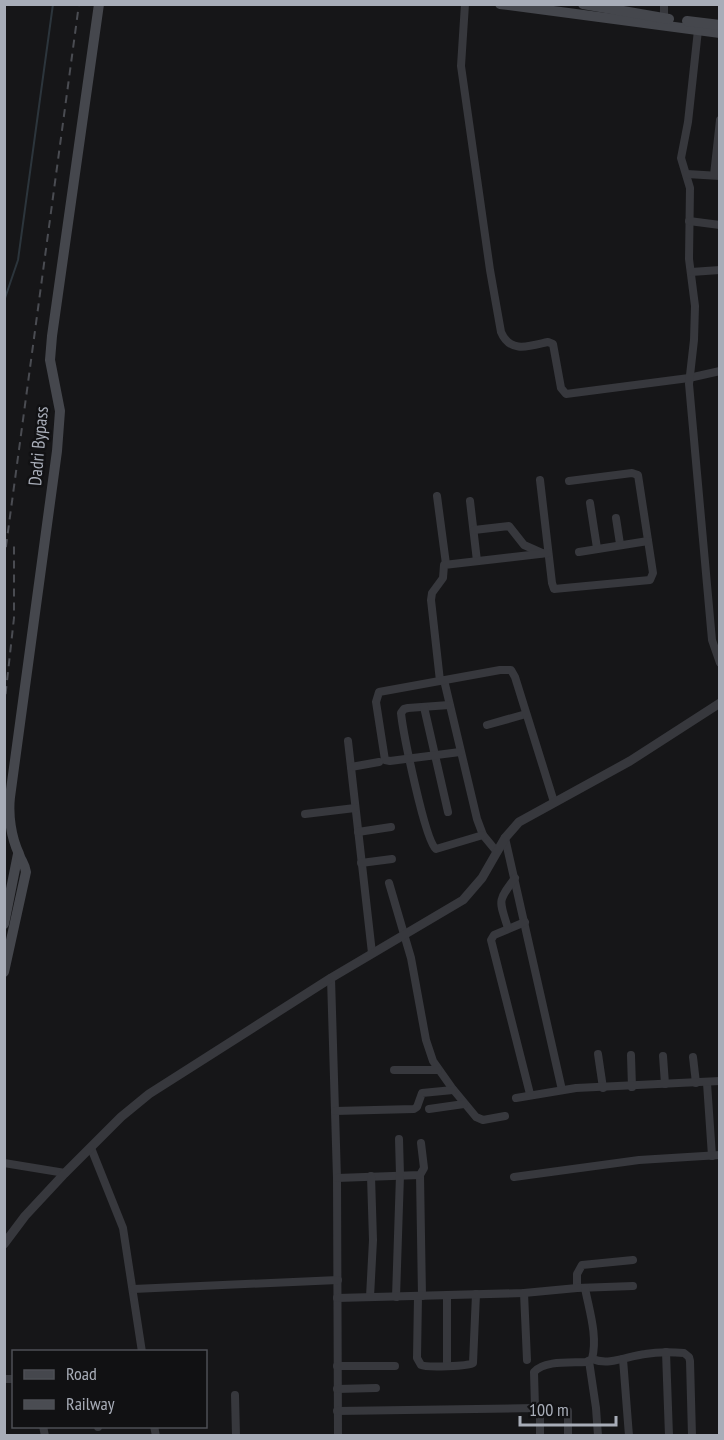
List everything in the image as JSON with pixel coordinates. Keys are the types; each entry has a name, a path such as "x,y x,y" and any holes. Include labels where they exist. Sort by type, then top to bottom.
{"main road":[{"name":"Dadri Bypass","path":"4,972 26,872 25,864 18,854 9,814 9,797 60,411 50,351 99,4"},
{"path":"500,4 720,25"},
{"path":"584,4 720,33"},
{"name":"Dadri Bypass","path":"4,924 18,854"}],"street":[{"path":"465,4 461,66 490,270 502,336 508,344 514,347 548,342 553,344 561,388 566,394 689,378 720,371"},
{"path":"664,4 664,21"},
{"path":"698,30 688,122 681,159 690,188 691,273 695,316 689,378 715,624 712,640 720,663"},
{"path":"687,174 717,176 720,120"},
{"path":"689,221 720,225"},
{"path":"691,273 720,270"},
{"path":"540,480 547,554 552,583 557,589 650,580 653,573 639,478 636,473 569,481"},
{"path":"436,496 446,564 443,578 432,593 431,600 442,681 450,705 477,819 483,835 496,852"},
{"path":"470,501 477,561"},
{"path":"590,503 597,548"},
{"path":"616,518 620,544"},
{"path":"474,530 509,526 524,544 547,554"},
{"path":"579,552 648,541"},
{"path":"446,564 547,554"},
{"path":"460,752 386,760 376,702 377,695 381,691 509,669 515,677 554,802"},
{"path":"4,1244 25,1216 65,1173 121,1117 149,1094 331,978 463,900 482,878 505,838 519,822 630,761 720,703"},
{"path":"450,705 404,709 401,713 432,846 440,848 483,835"},
{"path":"424,707 448,812"},
{"path":"487,725 526,714"},
{"path":"348,741 372,953"},
{"path":"351,767 379,762"},
{"path":"305,814 355,808"},
{"path":"358,832 391,827"},
{"path":"505,838 562,1089"},
{"path":"361,862 392,859"},
{"path":"508,928 500,902 515,878"},
{"path":"388,883 413,966 428,1049 438,1070 478,1119 505,1116"},
{"path":"525,922 494,935 491,942 530,1094"},
{"path":"331,978 337,1178 338,1436"},
{"path":"598,1054 603,1088"},
{"path":"631,1055 632,1087"},
{"path":"663,1056 665,1084"},
{"path":"693,1057 696,1083"},
{"path":"394,1070 438,1070"},
{"path":"516,1098 562,1089 720,1081"},
{"path":"514,1177 639,1160 716,1155 707,1083"},
{"path":"335,1111 415,1108 422,1093 453,1090"},
{"path":"429,1109 464,1104"},
{"path":"396,1297 399,1138"},
{"path":"421,1143 424,1168 420,1175 420,1296 417,1336 419,1363 424,1367 473,1363 476,1294"},
{"path":"91,1148 123,1228 142,1350"},
{"path":"4,1163 65,1173"},
{"path":"337,1178 420,1175"},
{"path":"370,1297 373,1240 371,1176"},
{"path":"598,1436 591,1360 594,1347 593,1330 577,1274 582,1265 633,1260"},
{"path":"133,1289 338,1280"},
{"path":"337,1298 524,1293 633,1286"},
{"path":"524,1293 526,1360"},
{"path":"447,1295 447,1365"},
{"path":"666,1353 669,1436"},
{"path":"540,1436 540,1412 536,1407 534,1372 537,1368 591,1360 622,1359 643,1354 684,1353 689,1357 692,1436"},
{"path":"622,1359 629,1436"},
{"path":"337,1366 395,1366"},
{"path":"337,1389 376,1388"},
{"path":"235,1395 236,1436"},
{"path":"337,1411 536,1407"},
{"path":"567,1436 568,1411"}],"waterway":[{"path":"4,301 18,260 53,4"}],"railway":[{"path":"4,561 79,4"},
{"path":"4,708 14,618 14,544"}]}
